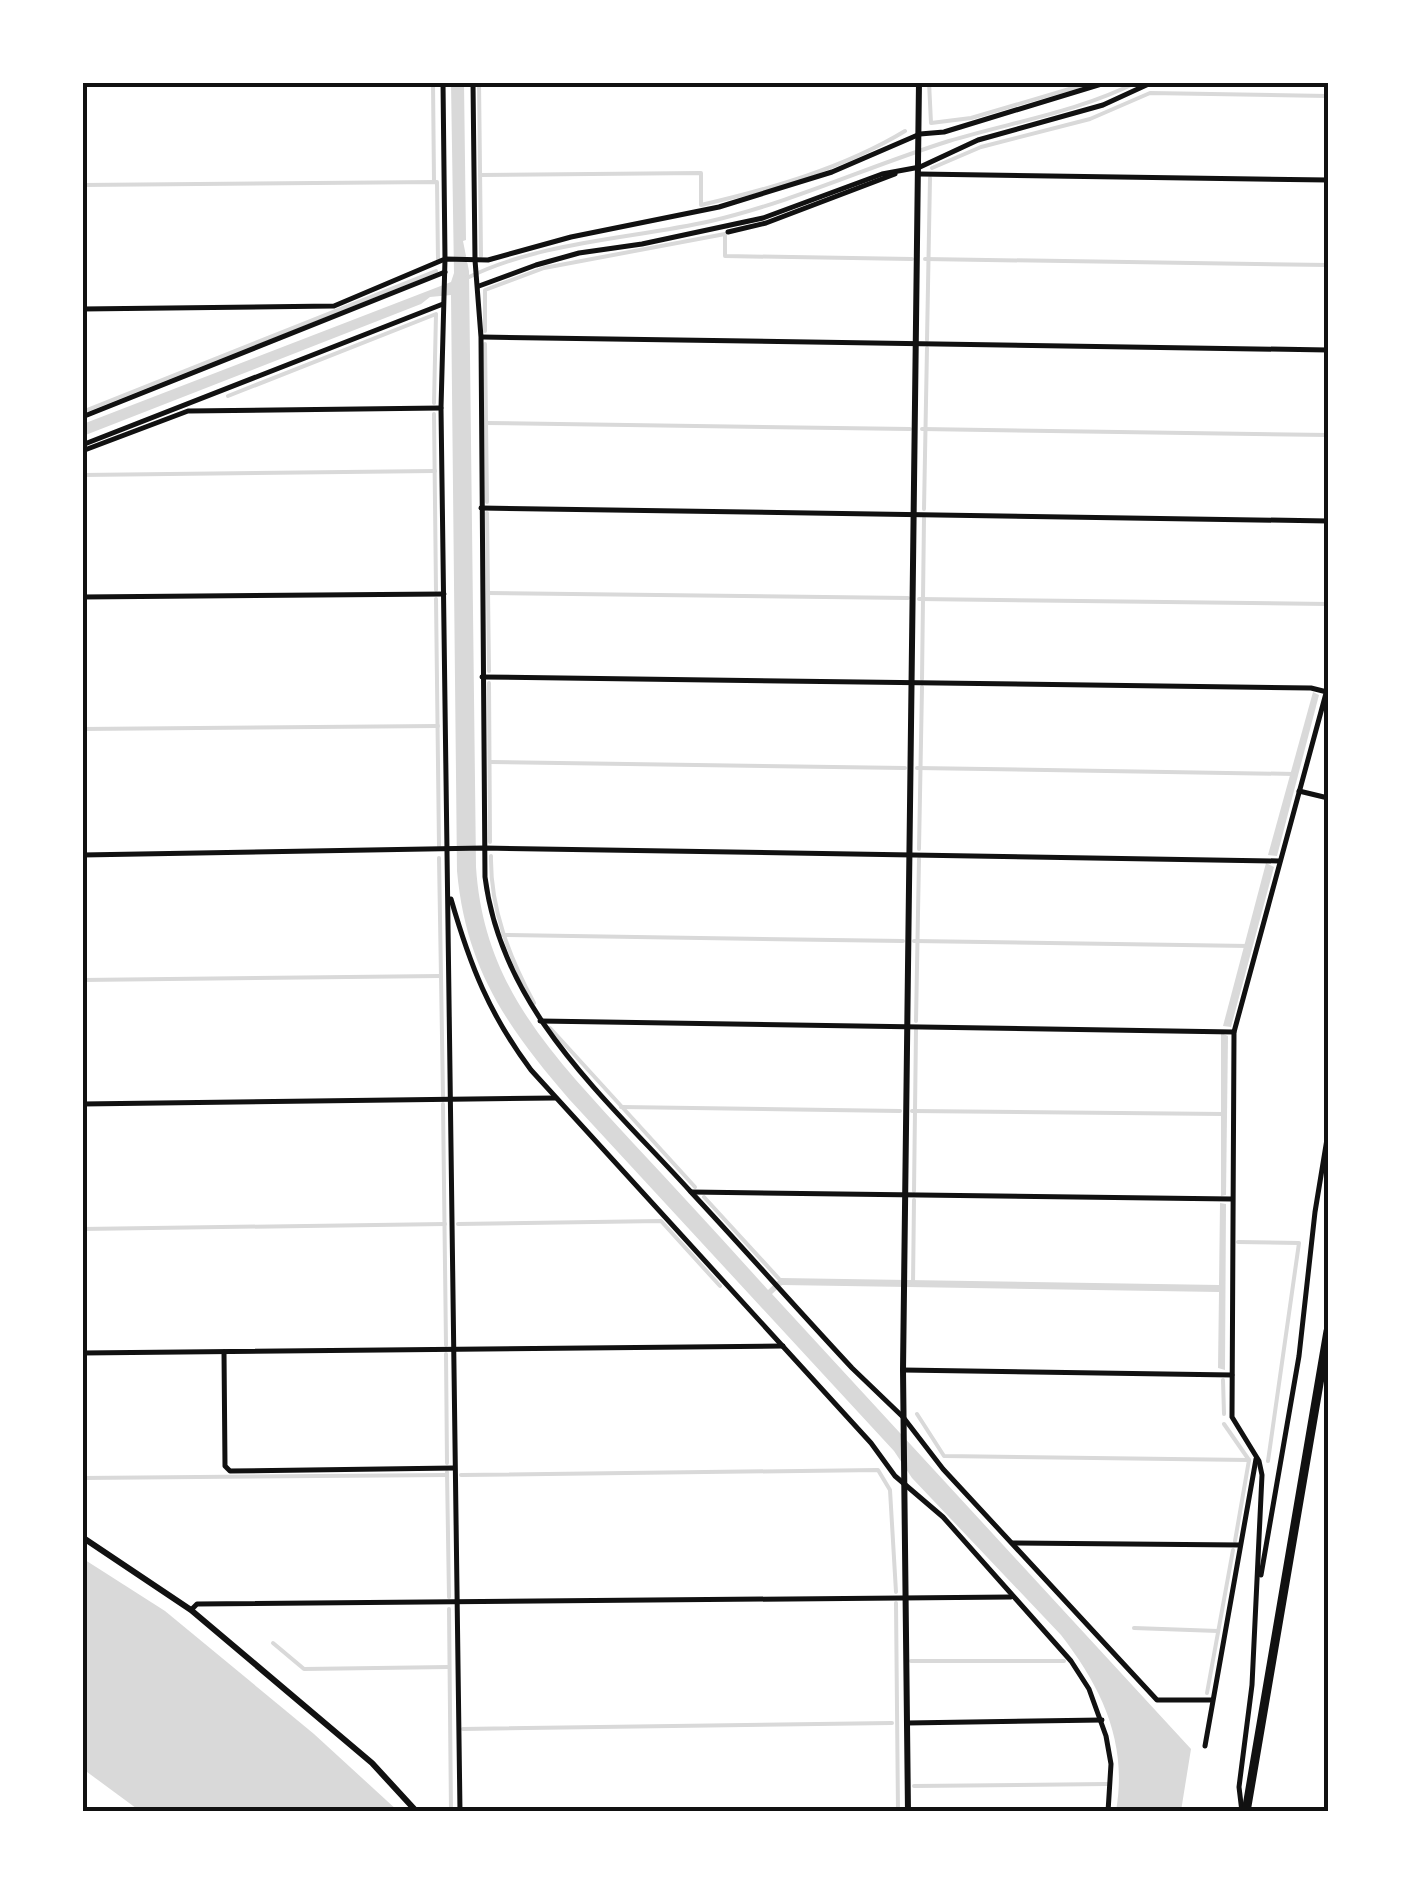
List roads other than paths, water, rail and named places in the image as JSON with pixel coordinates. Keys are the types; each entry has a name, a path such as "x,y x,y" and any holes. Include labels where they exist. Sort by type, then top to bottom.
{"main road":[{"path":"1244,1812 1328,1331"}],"street":[{"path":"443,82 448,260 444,274 441,408 460,1812"},
{"path":"472,82 474,262 481,337 482,848 495,931 517,983 558,1048 1157,1700 1211,1700"},
{"path":"908,1812 903,1370 919,82"},
{"path":"82,309 334,306 448,260 488,260 571,237 764,195 920,136 1108,82"},
{"path":"920,168 978,140 1103,105 1152,82"},
{"path":"478,283 579,253 764,218 902,170 1328,180"},
{"path":"728,232 766,223 883,181 902,170"},
{"path":"82,417 444,274"},
{"path":"82,448 443,301"},
{"path":"481,337 1328,350"},
{"path":"82,448 188,411 441,408"},
{"path":"480,508 1328,521"},
{"path":"82,597 444,594"},
{"path":"482,677 1328,689 1234,1032 1234,1426 1256,1456 1262,1476 1252,1685 1239,1787 1244,1812"},
{"path":"1299,791 1328,798"},
{"path":"82,855 482,848 1279,861"},
{"path":"449,893 469,962 496,1020 555,1098 904,1483 943,1518 1072,1660 1102,1720 1111,1764 1108,1812"},
{"path":"540,1021 1234,1032"},
{"path":"82,1104 555,1098"},
{"path":"1258,1592 1288,1428 1328,1133"},
{"path":"692,1192 1232,1200"},
{"path":"82,1353 783,1346"},
{"path":"224,1352 224,1466 230,1471 454,1468"},
{"path":"903,1370 1232,1375"},
{"path":"1205,1746 1256,1456"},
{"path":"82,1537 191,1610 372,1763 418,1812"},
{"path":"1011,1543 1240,1546"},
{"path":"191,1610 196,1604 1012,1597"},
{"path":"907,1723 1102,1720"}],"waterway":[{"path":"433,82 434,182"},
{"path":"479,82 481,256"},
{"path":"929,82 931,123 971,118 1093,82"},
{"path":"467,278 556,248 741,213 949,141 1092,101 1137,82"},
{"path":"932,168 981,147 1090,119 1150,93 1328,96"},
{"path":"480,175 701,173 701,205 806,176 905,131"},
{"path":"927,340 930,178"},
{"path":"82,185 437,182 438,260"},
{"path":"485,331 485,290 544,268 725,234 725,256 912,259"},
{"path":"925,259 1328,265"},
{"path":"82,412 436,271"},
{"path":"228,396 436,314 434,403"},
{"path":"485,344 487,502"},
{"path":"924,509 927,348"},
{"path":"434,414 436,590"},
{"path":"486,423 910,429"},
{"path":"922,429 1328,435"},
{"path":"82,475 435,471"},
{"path":"487,513 489,671"},
{"path":"922,679 924,518"},
{"path":"488,593 908,598"},
{"path":"436,599 439,846"},
{"path":"919,599 1328,604"},
{"path":"489,683 490,842"},
{"path":"919,849 922,687"},
{"path":"82,729 438,726"},
{"path":"490,762 905,768"},
{"path":"917,768 1295,774"},
{"path":"491,856 494,895 503,932 534,1003"},
{"path":"439,858 443,1096"},
{"path":"916,1021 919,859"},
{"path":"503,935 903,941"},
{"path":"914,941 1249,946"},
{"path":"82,980 441,976"},
{"path":"550,1028 695,1187"},
{"path":"914,1191 916,1030"},
{"path":"443,1104 446,1345"},
{"path":"621,1107 900,1111"},
{"path":"912,1111 1224,1114"},
{"path":"704,1197 781,1281"},
{"path":"913,1284 914,1200"},
{"path":"458,1224 661,1221 720,1286"},
{"path":"82,1229 445,1224"},
{"path":"1238,1242 1299,1243 1268,1461"},
{"path":"446,1354 447,1463"},
{"path":"1223,1380 1224,1414"},
{"path":"917,1414 944,1456 1249,1460"},
{"path":"1224,1424 1249,1460 1235,1541"},
{"path":"461,1475 878,1470 890,1490 896,1592"},
{"path":"447,1472 449,1597"},
{"path":"82,1478 447,1475"},
{"path":"1207,1693 1233,1550"},
{"path":"896,1603 898,1812"},
{"path":"449,1609 451,1812"},
{"path":"1134,1628 1218,1631"},
{"path":"273,1643 304,1669 449,1667"},
{"path":"911,1661 1064,1661"},
{"path":"463,1729 892,1723"},
{"path":"914,1786 1107,1784"}]}
